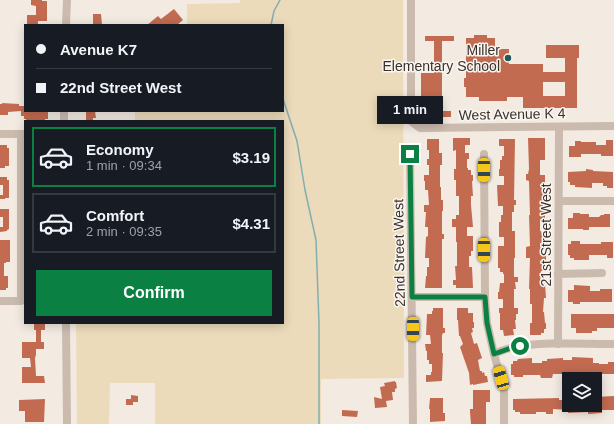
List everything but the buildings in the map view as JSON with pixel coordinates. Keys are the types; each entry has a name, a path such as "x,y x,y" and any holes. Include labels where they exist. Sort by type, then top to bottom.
{"street":[{"path":"66,0 66,24"},
{"name":"West Avenue K 4","path":"411,0 411,110 412,122 420,128 614,126"},
{"name":"21st Street West","path":"558,344 559,126"},
{"path":"0,134 23,134 21,301 0,301"},
{"name":"22nd Street West","path":"410,154 413,424"},
{"path":"484,154 485,297 487,323 504,390 504,424"},
{"path":"559,201 614,201"},
{"path":"558,274 602,273"},
{"path":"412,297 485,297"},
{"path":"66,324 67,424"},
{"path":"494,354 511,348 530,345 614,344"}],"sand":[{"path":"240,0 403,0 404,378 321,379 321,424 155,424 155,383 110,383 109,424 77,424 76,324 284,324 284,120 135,120 135,112 284,112 284,24 187,24 187,4 240,3"}],"waterway":[{"path":"271,24 274,11 280,0"},
{"path":"284,102 297,141 305,190 316,240 319,323 319,424"}],"place":[{"name":"Miller Elementary School","path":"508,58"}],"route":[{"path":"410,154 412,297 485,297 487,323 494,354 520,346"}]}
